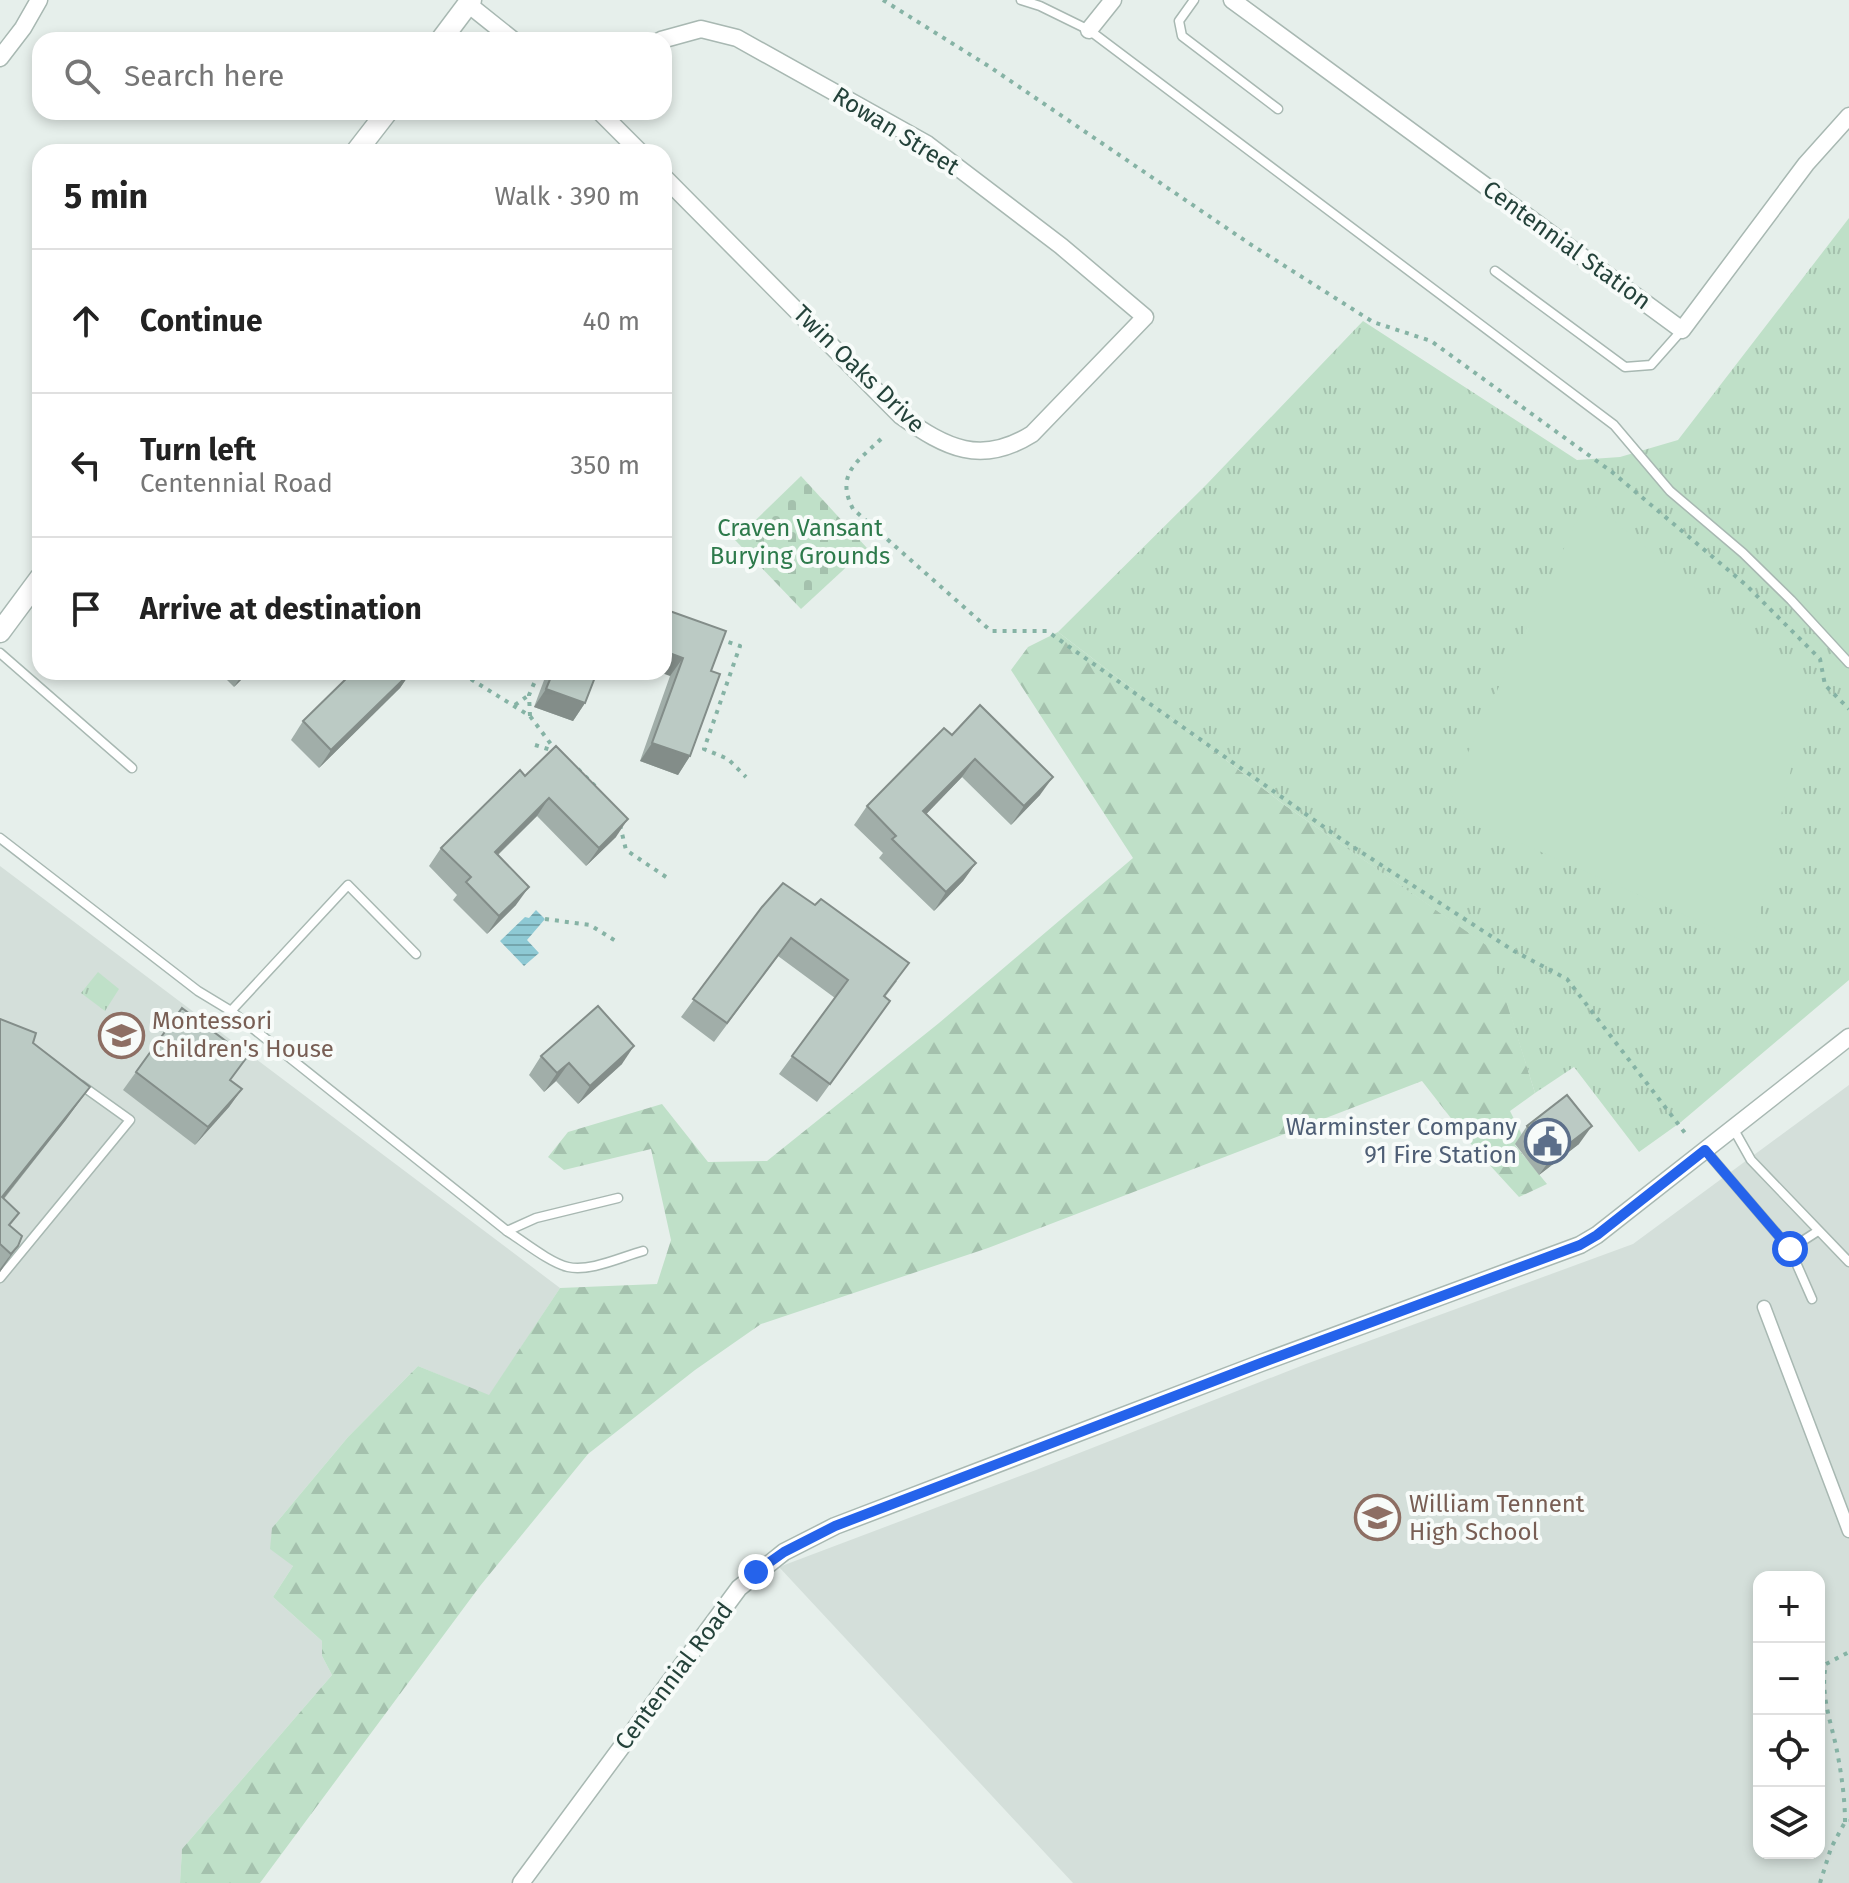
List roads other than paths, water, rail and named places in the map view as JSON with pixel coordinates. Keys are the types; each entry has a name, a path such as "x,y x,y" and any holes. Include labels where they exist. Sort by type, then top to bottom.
{"street":[{"path":"0,58 39,0"},
{"path":"1089,30 1113,0"},
{"name":"Centennial Station","path":"1232,0 1682,330"},
{"path":"447,32 470,2 504,32"},
{"name":"Rowan Street","path":"672,35 701,29 737,38 927,144 1061,246 1145,317"},
{"path":"1682,330 1806,164 1849,116"},
{"path":"362,144 381,120"},
{"path":"608,120 632,144"},
{"name":"Twin Oaks Drive","path":"672,185 901,416 933,438 959,449 984,452 1014,446 1032,434 1145,317"},
{"path":"0,632 32,589"},
{"name":"Centennial Road","path":"521,1883 739,1588 784,1552 835,1526 1580,1245 1597,1235 1849,1037"},
{"path":"1764,1307 1849,1531"}],"lane":[{"path":"1021,0 1089,30 1614,425 1670,491 1762,572 1849,663"},
{"path":"1194,0 1179,21 1182,36 1278,109"},
{"path":"1495,271 1625,367 1651,365 1682,330"},
{"path":"0,653 132,768"},
{"path":"0,838 198,991 231,1011 507,1231 560,1265 570,1268 643,1251"},
{"path":"231,1011 348,885 416,954"},
{"path":"0,1278 130,1120 76,1081"},
{"path":"1733,1128 1751,1160 1849,1262"},
{"path":"1705,1150 1790,1249 1812,1299"},
{"path":"507,1231 536,1218 618,1198"},
{"path":"1790,1249 1818,1231"}],"water":[{"path":"536,910 545,919 527,940 539,953 524,966 500,941"}],"place":[{"name":"Montessori Children's House","path":"121,1035"},
{"name":"Warminster Company 91 Fire Station","path":"1548,1141"},
{"name":"William Tennent High School","path":"1378,1518"}],"park label":[{"name":"Craven Vansant Burying Grounds","path":"800,542"}]}
